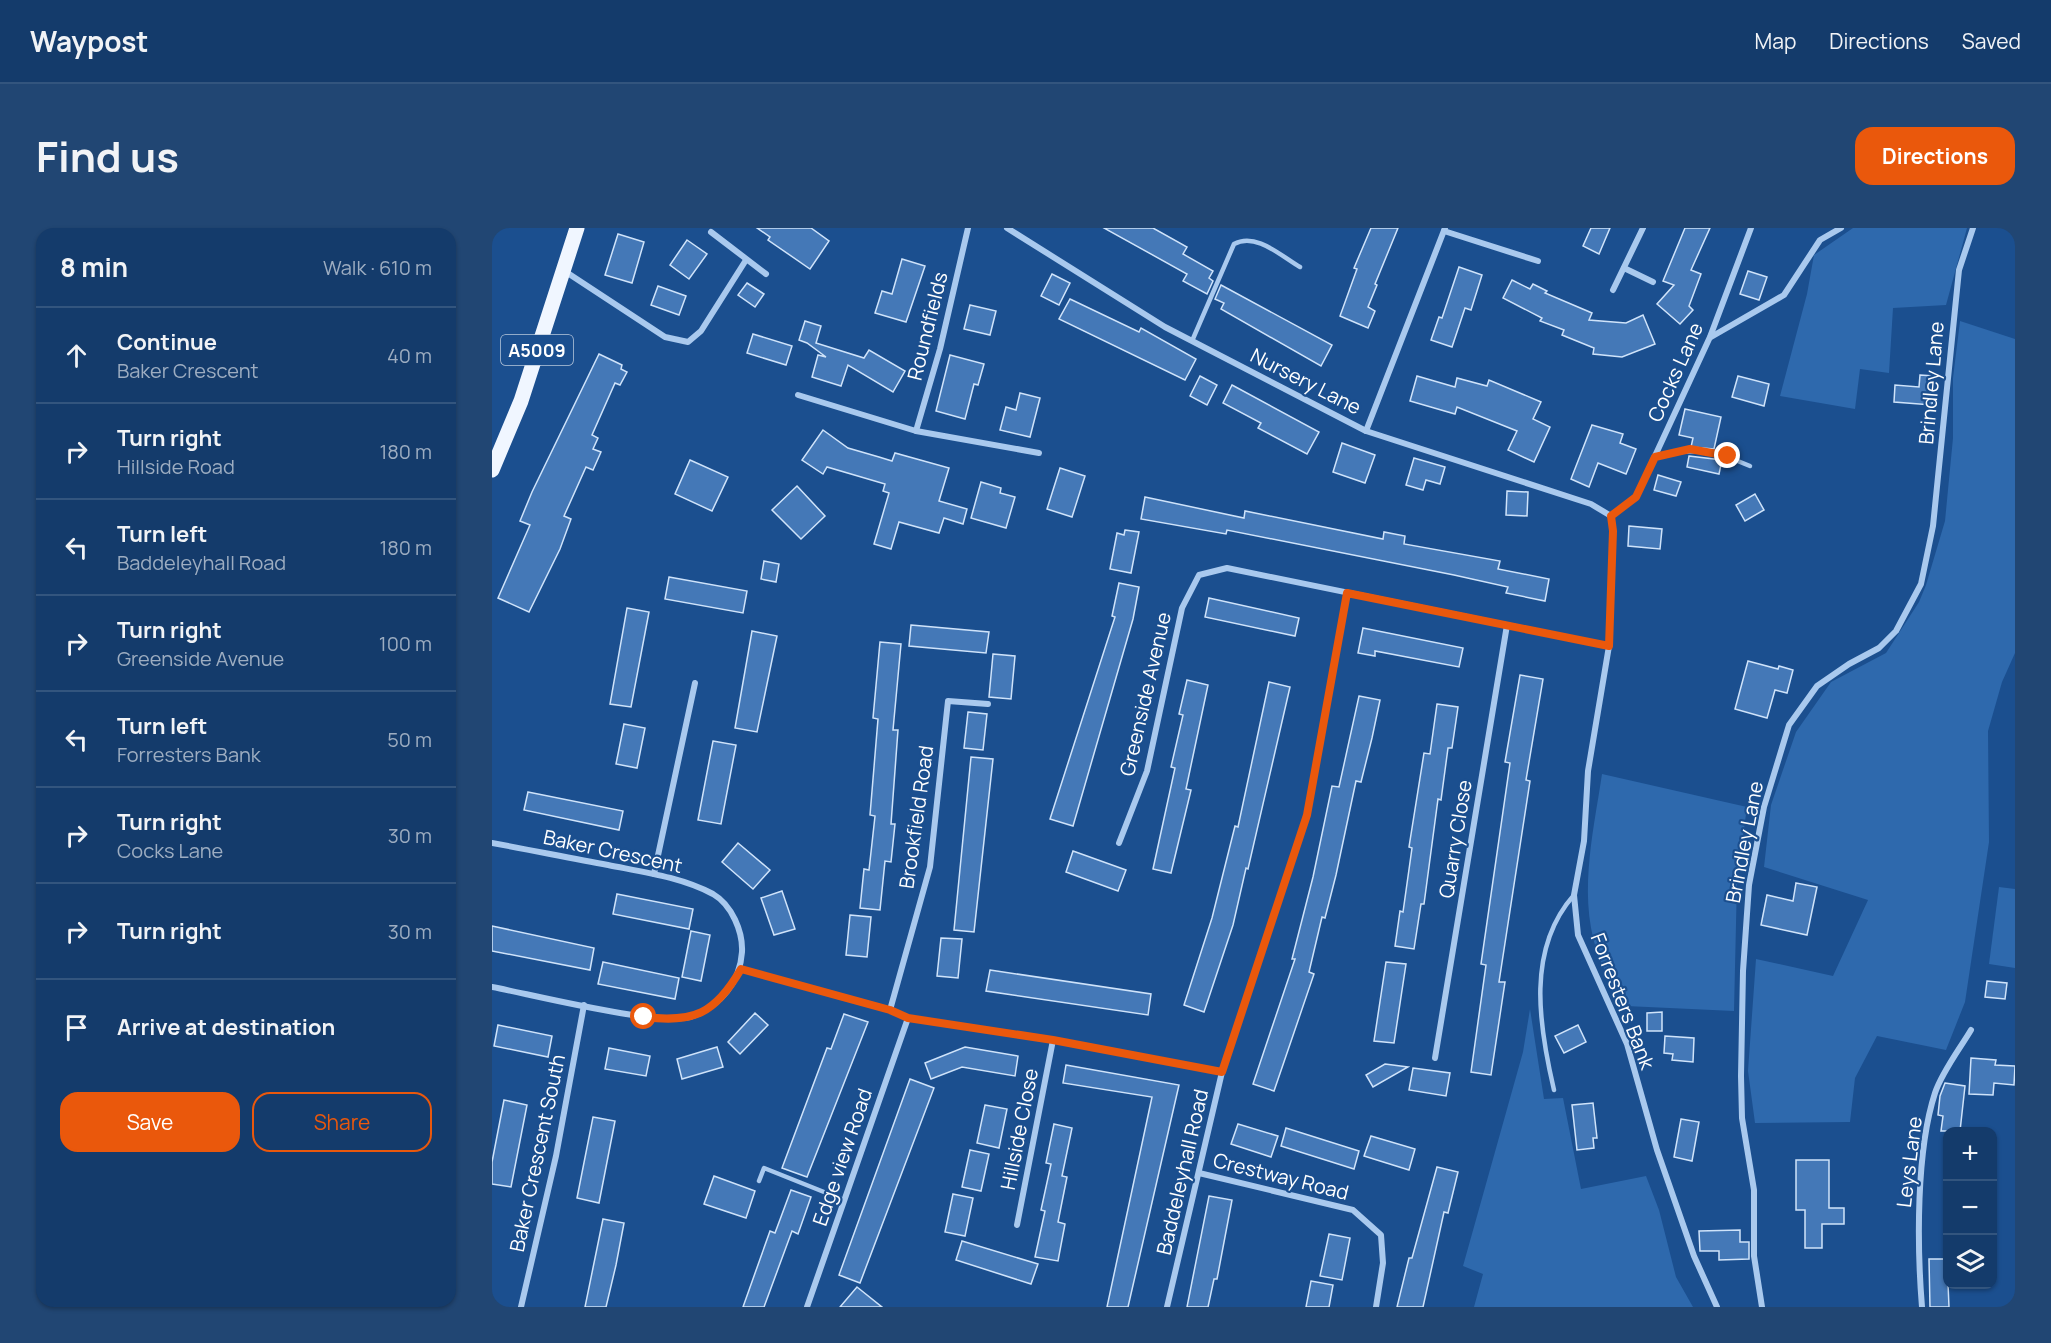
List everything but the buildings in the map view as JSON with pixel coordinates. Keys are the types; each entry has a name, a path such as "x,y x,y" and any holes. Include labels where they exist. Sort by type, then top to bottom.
{"main road":[{"name":"A5009","path":"492,470 521,401 577,228"}],"street":[{"name":"Roundfields","path":"916,431 940,349 968,228"},
{"name":"Nursery Lane","path":"1007,228 1192,341 1366,431 1591,504 1611,516"},
{"path":"1613,290 1643,228"},
{"name":"Cocks Lane","path":"1611,516 1636,497 1710,337 1751,228"},
{"path":"1710,337 1784,295 1820,240 1841,228"},
{"name":"Brindley Lane","path":"1762,1307 1754,1257 1754,1190 1742,1118 1741,1076 1743,972 1749,885 1764,807 1789,725 1817,686 1849,664 1879,648 1896,631 1921,584 1933,526 1959,270 1973,228"},
{"path":"1366,431 1444,230 1538,261"},
{"path":"711,232 766,274"},
{"path":"562,270 665,337 688,342 701,331 746,260"},
{"path":"1624,268 1653,282"},
{"path":"798,395 916,431 1039,453"},
{"name":"Forresters Bank","path":"1611,516 1613,531 1609,646 1588,771 1584,841 1574,895 1578,935 1627,1044 1657,1150 1694,1257 1717,1307"},
{"name":"Greenside Avenue","path":"1119,843 1148,771 1182,608 1198,575 1227,568 1609,646"},
{"name":"Baddeleyhall Road","path":"1167,1307 1222,1072 1307,815 1347,593"},
{"name":"Quarry Close","path":"1435,1058 1507,625"},
{"path":"654,874 695,683"},
{"name":"Brookfield Road","path":"890,1010 930,867 948,701 988,704"},
{"name":"Baker Crescent","path":"492,843 654,874 715,895 739,926 742,948 741,969 726,996 693,1017 671,1020 492,987"},
{"path":"741,969 890,1010 908,1018 1053,1040 1222,1072"},
{"name":"Baker Crescent South","path":"521,1307 556,1156 584,1005"},
{"name":"Edge view Road","path":"807,1307 908,1018"},
{"name":"Leys Lane","path":"1922,1307 1918,1217 1927,1130 1935,1092 1971,1030"},
{"name":"Hillside Close","path":"1017,1225 1053,1040"},
{"name":"Crestway Road","path":"1199,1173 1353,1210 1381,1235 1383,1263 1376,1307"}],"lane":[{"path":"1192,341 1234,244 1239,241 1259,242 1300,267"},
{"path":"1655,457 1690,449 1728,456 1750,466"},
{"path":"1554,1090 1543,1034 1539,986 1554,924 1559,912 1574,895"},
{"path":"759,1181 764,1168 844,1200"}],"shaded area":[{"path":"1853,228 1967,228 1946,305 1893,308 1889,373 1860,369 1855,409 1780,396 1807,294 1814,255"},
{"path":"1960,321 2015,339 2015,653 2002,682 1988,731 1989,842 1965,1002 1946,1050 1877,1036 1855,1078 1850,1122 1755,1123 1748,1071 1756,959 1833,976 1868,900 1764,867 1771,805 1796,732 1831,682 1886,653 1919,602 1926,585 1945,521 1953,438 1953,378"},
{"path":"1602,774 1747,807 1737,880 1734,1011 1626,1006 1609,979 1593,939 1588,892 1591,844"},
{"path":"1999,887 2015,889 2015,968 1989,964"},
{"path":"1530,1009 1544,1099 1563,1098 1581,1189 1646,1176 1659,1210 1676,1277 1693,1307 1474,1307 1483,1274 1463,1266 1523,1052"}],"route":[{"path":"644,1017 671,1020 693,1017 726,996 741,969 890,1010 908,1018 1053,1040 1222,1072 1307,815 1347,593 1609,646 1613,531 1611,516 1636,497 1655,457 1690,449 1728,456"}]}
